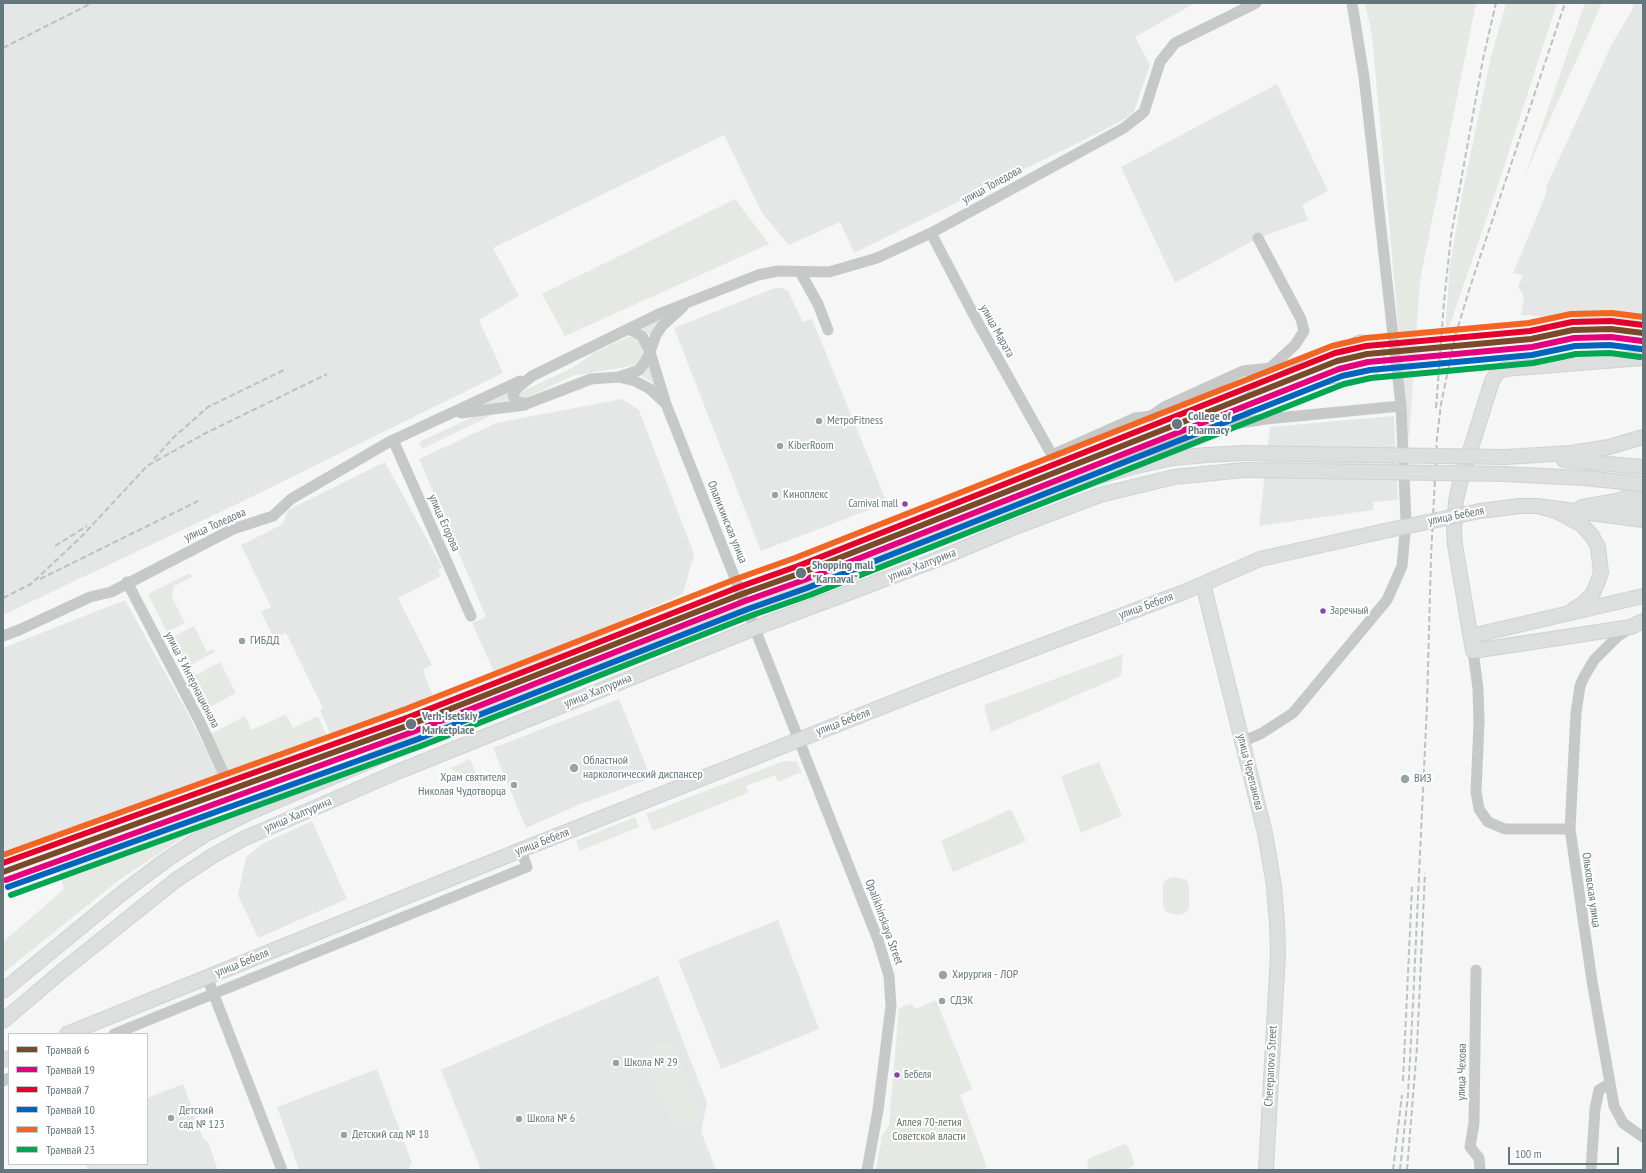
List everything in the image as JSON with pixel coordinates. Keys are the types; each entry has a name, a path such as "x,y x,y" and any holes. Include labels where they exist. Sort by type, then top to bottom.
{"main road":[{"path":"1637,624 1473,651 1455,545 1455,508 1460,483 1492,381 1497,373 1504,369 1643,358"},
{"path":"1505,457 1571,453 1609,447 1643,437"},
{"name":"улица Халтурина","path":"3,992 121,894 166,860 213,831 246,814 396,750 748,610 1096,477 1173,458 1244,453 1505,457"},
{"path":"1505,457 1643,467"},
{"name":"улица Халтурина","path":"3,1021 74,960 176,880 243,838 397,772 755,628 936,560 1010,529 1100,495 1174,477 1244,470 1504,474 1617,482 1643,486"},
{"path":"1563,509 1617,501 1630,496 1643,486"},
{"path":"1600,514 1622,512 1643,504"},
{"name":"улица Бебеля","path":"70,1033 521,850 937,685 1203,584 1260,559 1480,511 1520,506 1537,506 1643,520"},
{"path":"1537,506 1556,511 1582,525 1592,536 1598,547 1601,572 1592,595 1581,605 1561,615"},
{"name":"улица Черепанова","path":"1203,584 1265,833 1274,886 1277,923 1277,968 1266,1170"},
{"path":"1471,636 1643,596"}],"street":[{"name":"улица Толедова","path":"532,376 661,313 758,275 778,271 828,272 877,258 931,233 1124,128 1144,112 1160,62 1175,44 1256,3"},
{"path":"1242,742 1262,733 1293,713 1387,600 1402,566 1406,520 1401,406 1363,70 1352,3"},
{"name":"улица Марата","path":"931,233 977,321 1052,455 1135,418 1150,416 1164,407 1243,371 1270,368 1295,345 1304,331 1301,320 1258,238"},
{"path":"800,272 818,304 828,330"},
{"path":"452,414 526,404 592,379 619,377 639,370 646,362 656,335 662,326 686,304"},
{"name":"Опалихинская улица","path":"629,329 642,336 650,352 666,404 799,740"},
{"path":"526,404 516,401 513,395 516,389 532,376"},
{"path":"452,414 532,376"},
{"path":"619,377 635,381 650,389 666,404"},
{"path":"1096,477 1150,450 1220,426 1266,419 1401,406"},
{"name":"улица Толедова","path":"3,636 90,597 111,592 127,582 233,529 273,516 291,499 393,440 452,414"},
{"name":"улица Егорова","path":"393,440 471,616"},
{"name":"улица 3 Интернационала","path":"127,582 200,722 223,772"},
{"name":"Ольховская улица","path":"1637,624 1617,637 1594,660 1584,676 1580,686 1576,707 1570,829 1609,1084 1614,1106 1623,1123 1643,1137"},
{"path":"1473,651 1478,689 1479,722 1476,792 1479,809 1488,822 1505,829 1570,829"},
{"name":"Opalikhinskaya Street","path":"799,740 878,940 889,976 891,1006 878,1110 867,1170"},
{"path":"116,1033 527,867 521,850"},
{"name":"улица Чехова","path":"1476,970 1474,1123 1470,1147 1479,1158 1480,1170"},
{"path":"207,978 282,1170"},
{"path":"1591,1170 1595,1109 1599,1090 1609,1084"}],"shaded area":[{"path":"3,3 1195,3 1135,37 1150,65 1133,114 1106,129 854,253 840,222 789,245 762,213 724,135 493,248 519,296 479,320 503,373 233,506 3,615"},
{"path":"1634,3 1643,3 1643,323 1521,315 1524,297 1518,286 1523,276 1513,273 1545,197 1547,185 1612,44 1632,10"},
{"path":"1277,84 1328,191 1302,205 1308,220 1258,238 1175,283 1121,167"},
{"path":"775,288 782,288 788,291 803,322 812,319 887,503 761,551 674,328"},
{"path":"622,399 639,410 694,554 683,594 629,617 621,629 565,651 561,655 505,680 496,676 472,623 486,617 419,459 496,423"},
{"path":"1394,416 1398,500 1373,502 1373,510 1259,526 1270,427"},
{"path":"385,462 442,567 438,570 441,576 398,598 432,665 423,670 434,699 381,716 331,736 320,710 323,708 286,633 274,638 261,612 271,607 241,545 283,524 288,510"},
{"path":"125,600 188,714 220,776 217,782 50,837 3,857 3,648"},
{"name":"Областной наркологический диспансер","path":"619,699 651,778 581,804 526,828 493,748"},
{"path":"312,821 347,899 258,938 238,895 246,857 264,843"},
{"path":"778,920 819,1029 721,1069 678,960"},
{"path":"658,976 707,1103 701,1131 716,1170 481,1170 441,1070"},
{"name":"Детский сад № 18","path":"377,1069 412,1163 408,1170 299,1170 277,1107"},
{"name":"Детский сад № 123","path":"183,1084 203,1139 208,1142 218,1170 88,1170 86,1165 148,1165 148,1098"}],"green space":[{"path":"1365,3 1476,3 1420,280 1409,442 1372,35"},
{"path":"1506,3 1557,3 1499,182 1446,336 1450,265 1464,185 1491,57"},
{"path":"1585,3 1602,3 1525,175"},
{"path":"735,199 769,244 565,336 542,294"},
{"path":"663,316 650,336 638,327"},
{"path":"628,337 635,338 640,343 643,350 642,361 636,365 572,376 526,398 522,399 520,396 520,393 523,391 572,368 596,352"},
{"path":"650,366 658,389 650,381 639,374"},
{"path":"510,389 512,405 474,407"},
{"path":"492,415 422,449 419,442 475,416"},
{"path":"190,573 192,577 174,586 172,597 185,623 167,632 148,594"},
{"path":"194,626 207,652 213,649 215,652 187,667 171,638"},
{"path":"1123,654 1121,676 991,732 984,705"},
{"path":"220,662 236,693 208,708 192,677"},
{"path":"286,714 293,728 318,716 328,738 231,782 209,735 245,716 252,730"},
{"path":"470,759 481,786 450,768"},
{"path":"784,761 796,761 802,772 778,782 775,775 746,786 748,793 653,831 646,814"},
{"path":"1099,762 1122,816 1081,833 1061,776"},
{"path":"228,801 230,806 119,880 3,973 3,942 64,889 56,866"},
{"path":"1011,809 1026,841 953,872 941,841"},
{"path":"635,817 639,827 580,851 576,841"},
{"path":"1175,877 1187,880 1189,887 1189,909 1185,913 1177,915 1166,912 1163,905 1163,883 1167,879"},
{"name":"Аллея 70-летия Советской власти","path":"936,1000 972,1089 960,1095 987,1167 980,1170 876,1170 882,1136 889,1125 899,1008 910,1004 916,1009"},
{"path":"660,1042 669,1043 674,1047 700,1109 698,1120 690,1128 678,1128 672,1123 645,1060 649,1049 654,1044"},
{"path":"1124,1144 1128,1146 1134,1166 1124,1170 1089,1170 1087,1163 1088,1159"}],"tram line":[{"name":"13","path":"3,855 406,709 736,579 795,558 1332,346 1366,338 1529,323 1571,314 1612,313 1643,317"},
{"name":"7","path":"3,863 409,717 739,587 798,566 1335,353 1366,346 1530,331 1572,322 1611,321 1643,325"},
{"name":"6","path":"3,872 412,724 742,594 801,573 1337,361 1367,354 1531,339 1573,330 1611,329 1643,333"},
{"path":"1211,416 1256,408 1315,387 1370,377 1378,373 1385,363 1382,346 1373,336 1359,335 1284,370 1229,403"},
{"name":"19","path":"6,880 415,731 745,601 804,580 1339,369 1368,362 1532,347 1574,338 1611,337 1642,341"},
{"name":"10","path":"8,887 418,739 748,609 807,588 1342,376 1370,370 1532,355 1575,346 1610,345 1641,349"},
{"name":"23","path":"11,895 421,746 750,616 810,595 1344,384 1371,378 1533,363 1576,354 1610,353 1640,357"}],"railway":[{"path":"3,48 92,3"},
{"path":"1436,408 1444,302 1451,236 1483,59 1496,3"},
{"path":"1400,1170 1408,1095 1413,1003 1427,705 1431,557 1437,438 1441,404 1455,337 1470,287 1565,3"},
{"path":"154,459 174,437 208,407 284,370"},
{"path":"3,598 31,584 83,535 147,466 204,434 327,374"},
{"path":"40,579 198,501"},
{"path":"55,546 87,526"},
{"path":"1407,1170 1417,1047 1425,873"},
{"path":"1403,1081 1412,887"},
{"path":"1393,1170 1402,1095"}],"place":[{"name":"МетроFitness","path":"819,421"},
{"name":"College of Pharmacy","path":"1177,424"},
{"name":"KiberRoom","path":"780,446"},
{"name":"Киноплекс","path":"775,495"},
{"name":"Carnival mall","path":"905,504"},
{"name":"Shopping mall \"Karnaval\"","path":"801,573"},
{"name":"Заречный","path":"1323,611"},
{"name":"ГИБДД","path":"242,641"},
{"name":"Verh-Isetskiy Marketplace","path":"411,724"},
{"name":"Областной наркологический диспансер","path":"574,768"},
{"name":"ВИЗ","path":"1405,779"},
{"name":"Храм святителя Николая Чудотворца","path":"514,785"},
{"name":"Хирургия - ЛОР","path":"943,975"},
{"name":"СДЭК","path":"942,1001"},
{"name":"Школа № 29","path":"616,1063"},
{"name":"Бебеля","path":"897,1075"},
{"name":"Детский сад № 123","path":"171,1118"},
{"name":"Школа № 6","path":"519,1119"},
{"name":"Детский сад № 18","path":"344,1135"}]}
